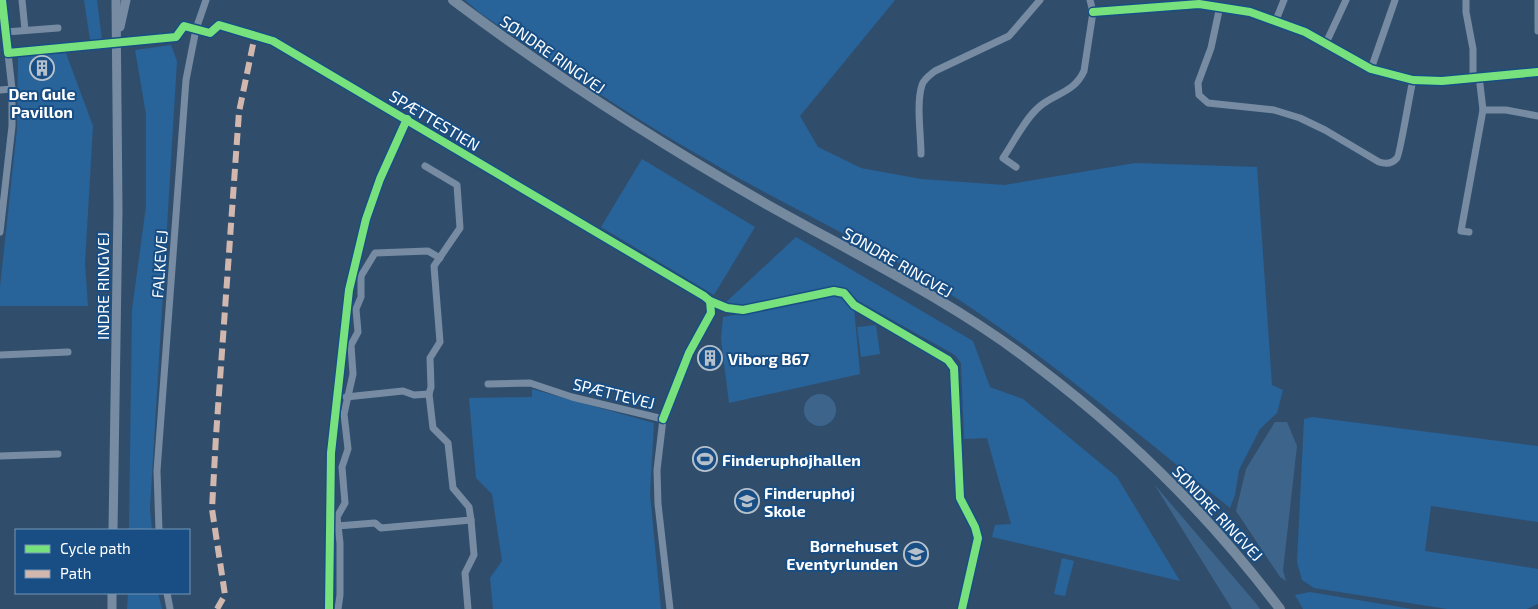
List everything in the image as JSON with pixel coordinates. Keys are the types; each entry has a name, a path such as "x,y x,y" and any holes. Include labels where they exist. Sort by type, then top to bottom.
{"main road":[{"name":"SØNDRE RINGVEJ","path":"453,0 510,43 598,104 712,174 956,312 1033,363 1108,424 1182,493 1251,571 1280,609"}],"street":[{"path":"0,232 12,126 12,89 2,0"},
{"path":"22,0 25,30"},
{"name":"INDRE RINGVEJ","path":"113,529 117,328 116,0"},
{"name":"INDRE RINGVEJ","path":"117,42 126,0"},
{"path":"921,154 920,97 922,84 927,77 935,70 1009,36 1040,0"},
{"path":"1016,166 1003,158 1032,114 1050,99 1067,92 1080,80 1084,71 1093,12 1090,0"},
{"path":"1276,20 1284,0"},
{"path":"1326,43 1346,0"},
{"path":"1371,69 1395,0"},
{"path":"1466,0 1466,12 1476,77 1483,110 1480,118 1462,231 1469,232"},
{"path":"1538,0 1538,31"},
{"name":"FALKEVEJ","path":"159,529 157,471 186,80 196,29 205,1"},
{"path":"1093,12 1199,2 1220,6 1276,20 1326,43 1371,69 1413,80 1442,81 1538,72"},
{"path":"1220,6 1211,48 1198,82 1199,95 1208,103 1274,110 1300,118 1325,130 1378,162 1389,163 1398,157 1401,151 1404,120 1413,80"},
{"path":"6,32 58,28"},
{"path":"0,90 12,89"},
{"path":"1483,110 1506,110 1538,116"},
{"path":"425,166 457,185 460,228 434,266 440,342 430,358 431,387 429,394 433,428 448,443 453,488 469,507 474,555 465,573 468,609"},
{"path":"338,609 340,595 340,552 337,517 345,503 342,468 348,449 344,414 352,374 351,346 358,332 356,309 361,297 361,276 375,253 428,251 440,258"},
{"path":"0,355 68,352"},
{"name":"SPÆTTEVEJ","path":"488,384 530,383 572,397 663,419 658,470 658,504 670,609"},
{"path":"346,397 403,391 414,395 429,394"},
{"path":"0,456 58,454"},
{"path":"337,526 375,523 381,528 471,520"},
{"path":"112,594 112,609"},
{"path":"166,594 170,609"}],"shaded area":[{"path":"84,0 97,0 102,40 90,40"},
{"path":"465,0 895,0 800,116 818,147 861,168 921,179 1004,185 1135,163 1257,167 1272,385 1283,390 1277,413 1260,429 1239,470 1235,495 1230,508 1128,425 1023,344 950,294 655,129 538,53 480,13"},
{"path":"171,45 177,61 150,508 152,529 129,529 132,310 146,206 146,114 135,50"},
{"path":"66,53 93,126 85,264 88,306 0,306 0,287 17,129 18,57"},
{"path":"642,159 755,227 714,295 601,227"},
{"path":"796,237 973,341 990,387 1023,399 1117,477 1180,581 992,537 995,525 1011,524 987,438 964,439 961,363 955,355 860,302 845,290 836,287 743,305 724,304"},
{"path":"836,294 854,307 860,374 729,403 721,339 723,317"},
{"path":"876,325 880,354 861,357 857,327"},
{"path":"532,389 654,423 650,494 661,609 493,609 490,578 502,561 492,494 476,478 469,398 532,397"},
{"path":"820,394 826,395 831,399 835,404 835,416 831,421 826,425 820,426 814,425 809,421 805,416 804,410 805,404 809,399 814,395"},
{"path":"1312,417 1538,446 1538,522 1431,506 1425,551 1538,569 1538,604 1527,609 1447,609 1314,588 1302,580 1297,562 1304,419"},
{"path":"1275,422 1287,422 1297,446 1283,570 1286,581 1280,577 1236,511 1246,469"},
{"path":"1154,484 1254,601 1260,609 1232,609"},
{"path":"1062,558 1074,561 1065,596 1054,594"},
{"path":"1310,592 1412,609 1303,609 1295,595"},
{"path":"128,594 158,594 162,609 127,609"}],"marked path":[{"path":"217,609 225,595 212,509 216,436 239,112 255,35"}],"cycle path":[{"name":"SPÆTTESTIEN","path":"2,0 8,53 176,37 184,26 210,33 219,25 273,41 704,296 710,301 711,313 689,353 663,419"},
{"path":"1093,12 1199,4 1250,12 1305,32 1371,69 1413,80 1442,81 1538,72"},
{"name":"SPÆTTESTIEN","path":"329,609 331,453 349,290 366,219 380,179 407,119"},
{"path":"710,301 727,308 743,310 834,291 844,293 854,305 948,360 954,368 960,498 975,527 978,538 962,609"}],"place":[{"name":"Den Gule Pavillon","path":"42,68"},
{"name":"Viborg B67","path":"710,358"},
{"name":"Finderuphøjhallen","path":"705,459"},
{"name":"Finderuphøj Skole","path":"747,501"},
{"name":"Børnehuset Eventyrlunden","path":"916,554"}]}
